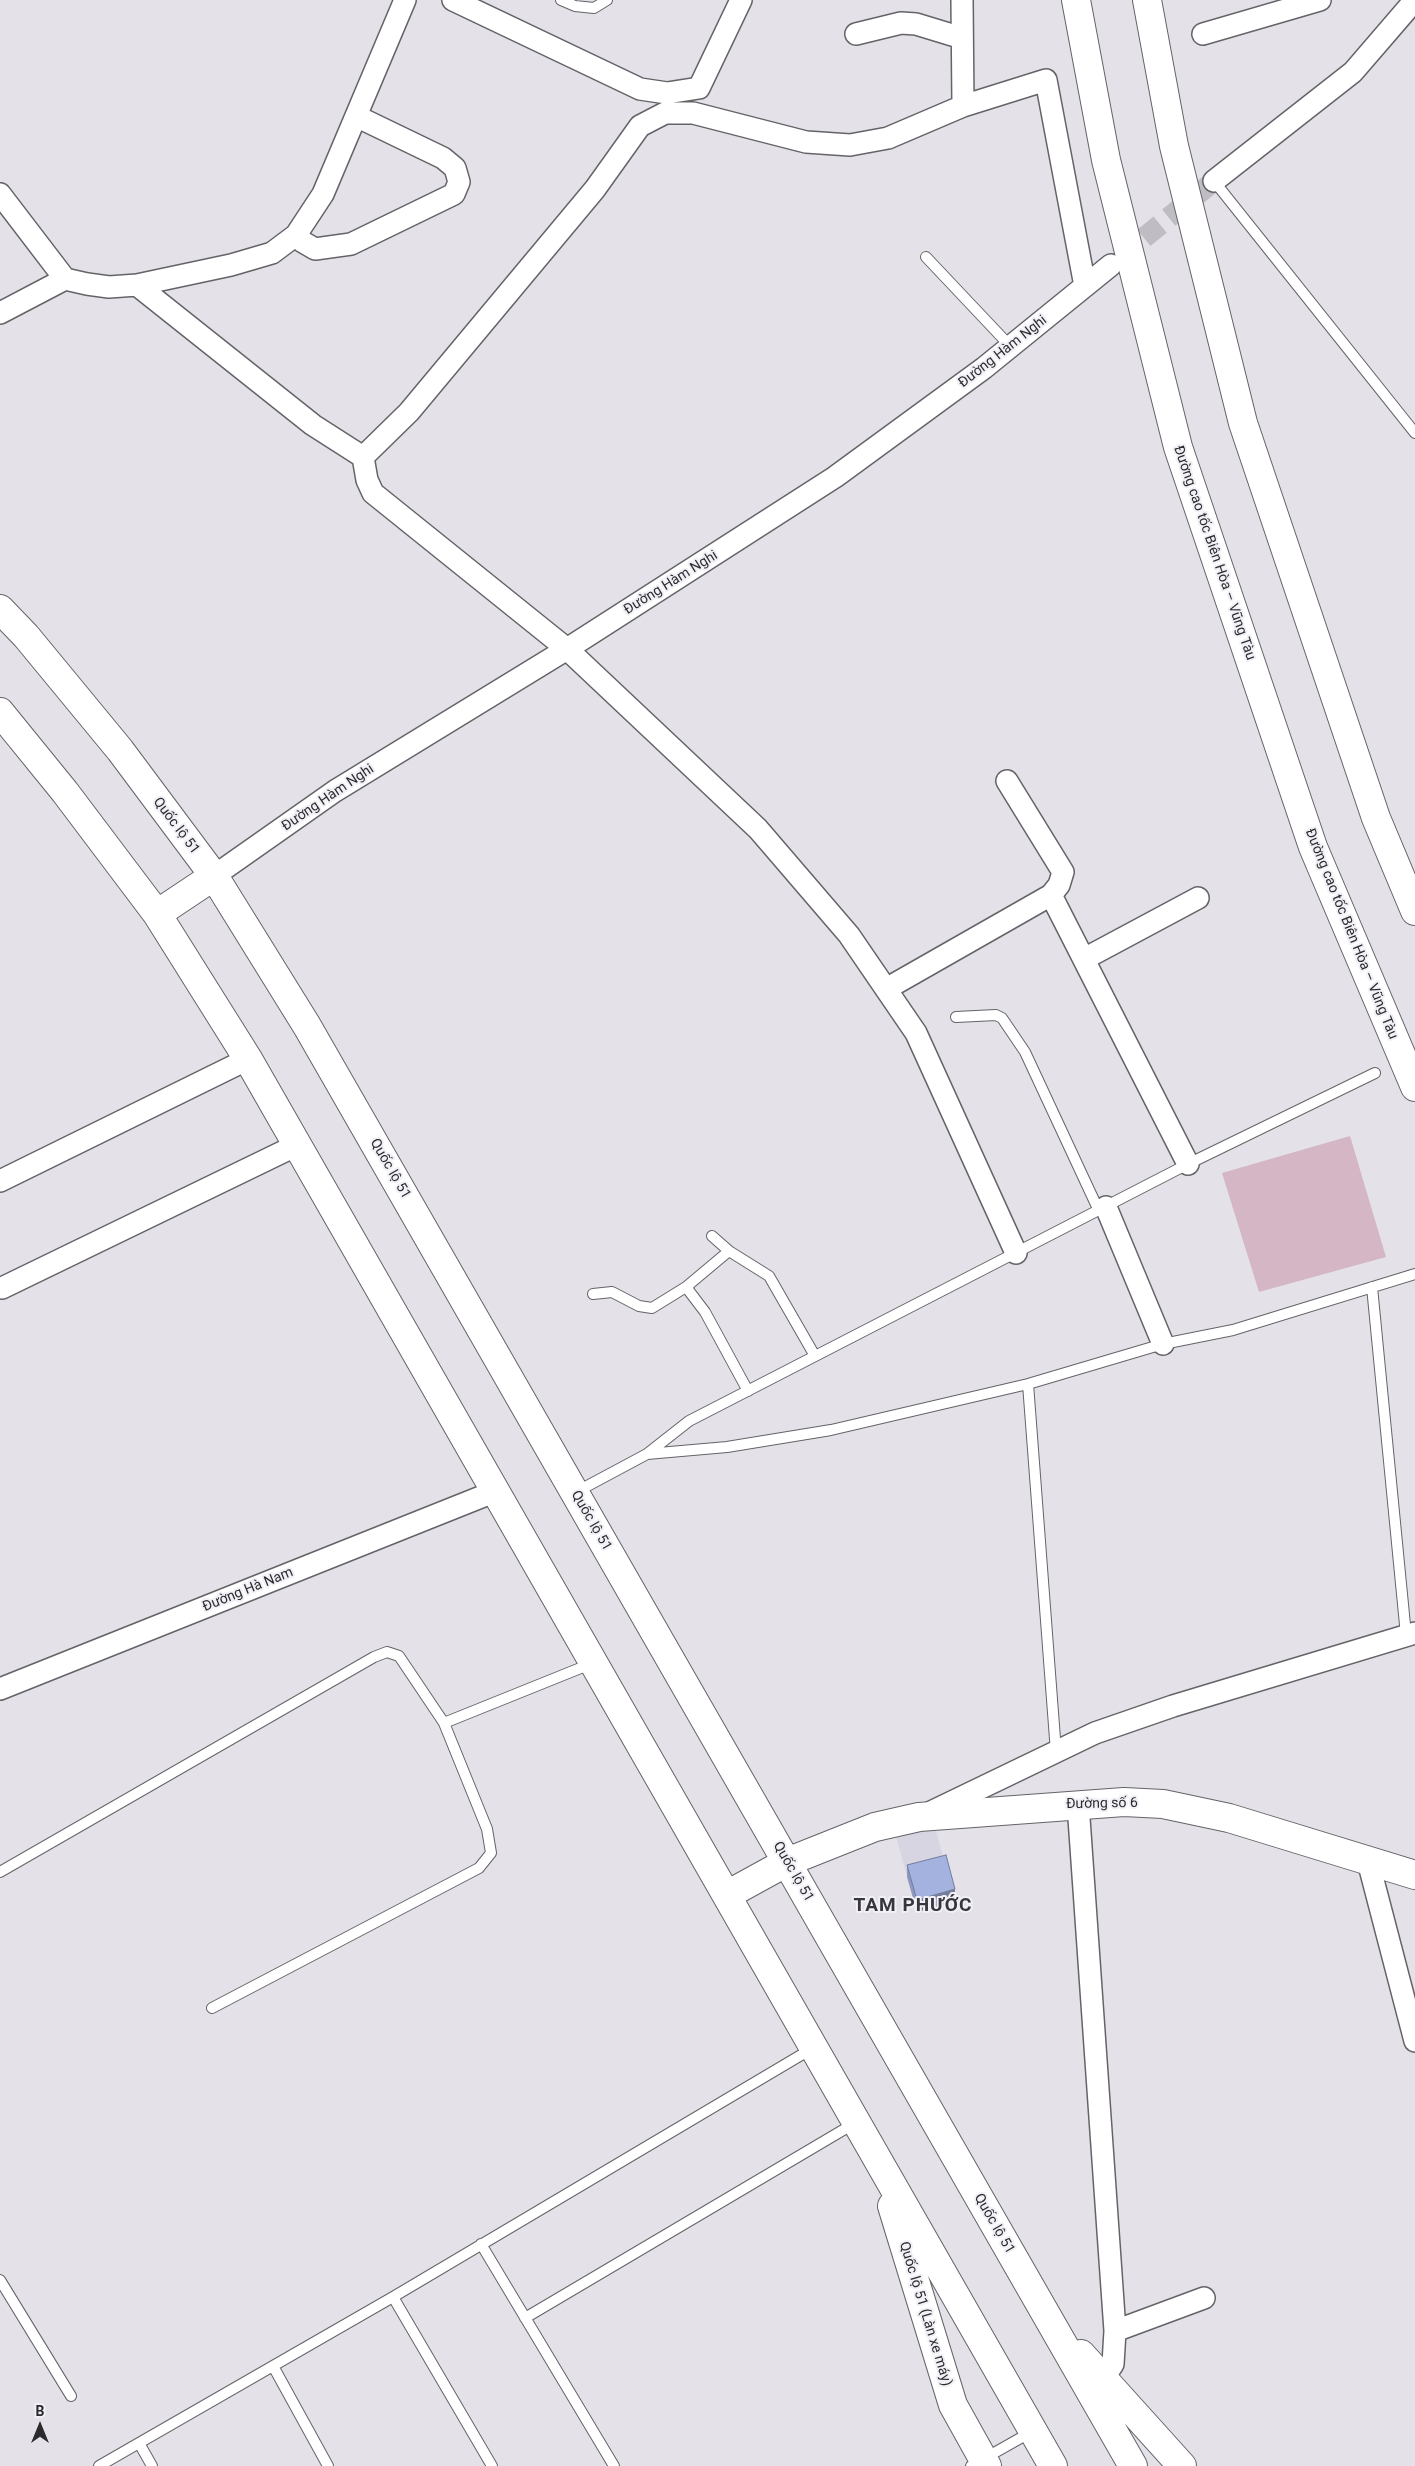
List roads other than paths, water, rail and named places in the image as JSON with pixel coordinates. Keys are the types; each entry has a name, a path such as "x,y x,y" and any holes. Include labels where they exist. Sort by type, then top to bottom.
{"main road":[{"name":"Đường cao tốc Biên Hòa – Vũng Tàu","path":"1076,0 1106,160 1178,447 1314,847 1415,1087"},
{"path":"1147,0 1174,146 1243,423 1376,818 1415,910"},
{"name":"Quốc lộ 51","path":"0,609 26,636 120,750 214,876 308,1026 1046,2315 1098,2388 1133,2466"},
{"path":"0,712 65,792 158,914 248,1059 1053,2466"},
{"path":"158,914 214,876"},
{"name":"Đường số 6","path":"727,1895 787,1862 875,1827 919,1817 1124,1802 1163,1804 1198,1810 1415,1875"},
{"name":"Quốc lộ 51 (Làn xe máy)","path":"877,2157 953,2406 980,2464"},
{"path":"1098,2388 1182,2466"}],"street":[{"path":"0,313 65,279 109,287 137,285 231,265 272,253 296,235 323,194 404,0"},
{"path":"453,0 640,89 668,93 699,88 741,0"},
{"path":"962,0 962,106"},
{"path":"1203,34 1320,0"},
{"path":"1214,181 1353,72 1415,0"},
{"path":"856,34 901,23 916,24 962,38"},
{"path":"363,457 409,412 595,189 640,126 666,113 693,113 806,142 850,145 888,138 962,106 1046,80 1085,286"},
{"path":"296,235 315,249 351,244 454,194 459,182 456,168 444,158 356,116"},
{"path":"0,194 65,279"},
{"name":"Đường Hàm Nghi","path":"214,876 335,791 567,649 835,477 1011,347 1111,265"},
{"path":"137,285 313,425 363,457 367,480 373,493 567,649 758,829 849,935 916,1033 1016,1253"},
{"path":"886,989 1051,896 1059,885 1063,872 1007,781"},
{"path":"1051,896 1188,1164"},
{"path":"1084,959 1198,898"},
{"path":"0,1181 248,1059"},
{"path":"2,1288 297,1145"},
{"path":"1102,1209 1163,1344"},
{"name":"Đường Hà Nam","path":"0,1689 496,1491"},
{"path":"919,1817 1096,1733 1174,1706 1410,1634"},
{"path":"1078,1804 1115,2331 1112,2364 1098,2388"},
{"path":"1368,1861 1415,2041"},
{"path":"1115,2331 1204,2298"}],"lane":[{"path":"561,0 575,6 594,8 606,0"},
{"path":"1214,181 1415,434"},
{"path":"926,256 1011,347"},
{"path":"956,1017 996,1015 1002,1018 1026,1052 1102,1209"},
{"path":"575,1493 647,1454 689,1421 1188,1164 1375,1073"},
{"path":"712,1236 729,1251 769,1276 815,1356"},
{"path":"593,1294 612,1292 639,1306 652,1308 686,1287 729,1251"},
{"path":"647,1454 727,1447 831,1430 1028,1384 1163,1344 1233,1330 1415,1274"},
{"path":"686,1287 705,1312 748,1391"},
{"path":"1372,1287 1410,1634"},
{"path":"1028,1384 1056,1752"},
{"path":"0,1872 374,1657 387,1652 399,1656 444,1723 487,1829 491,1853 479,1868 212,2008"},
{"path":"444,1723 594,1662"},
{"path":"99,2466 392,2297 814,2047"},
{"path":"525,2318 791,2163 857,2122"},
{"path":"481,2244 614,2466"},
{"path":"0,2280 71,2396"},
{"path":"392,2297 492,2466"},
{"path":"273,2366 328,2466"},
{"path":"980,2464 1034,2431"},
{"path":"139,2443 152,2466"}],"tunnel":[{"path":"1119,258 1214,181"}],"district":[{"name":"TAM PHƯỚC","path":"913,1906"}]}
